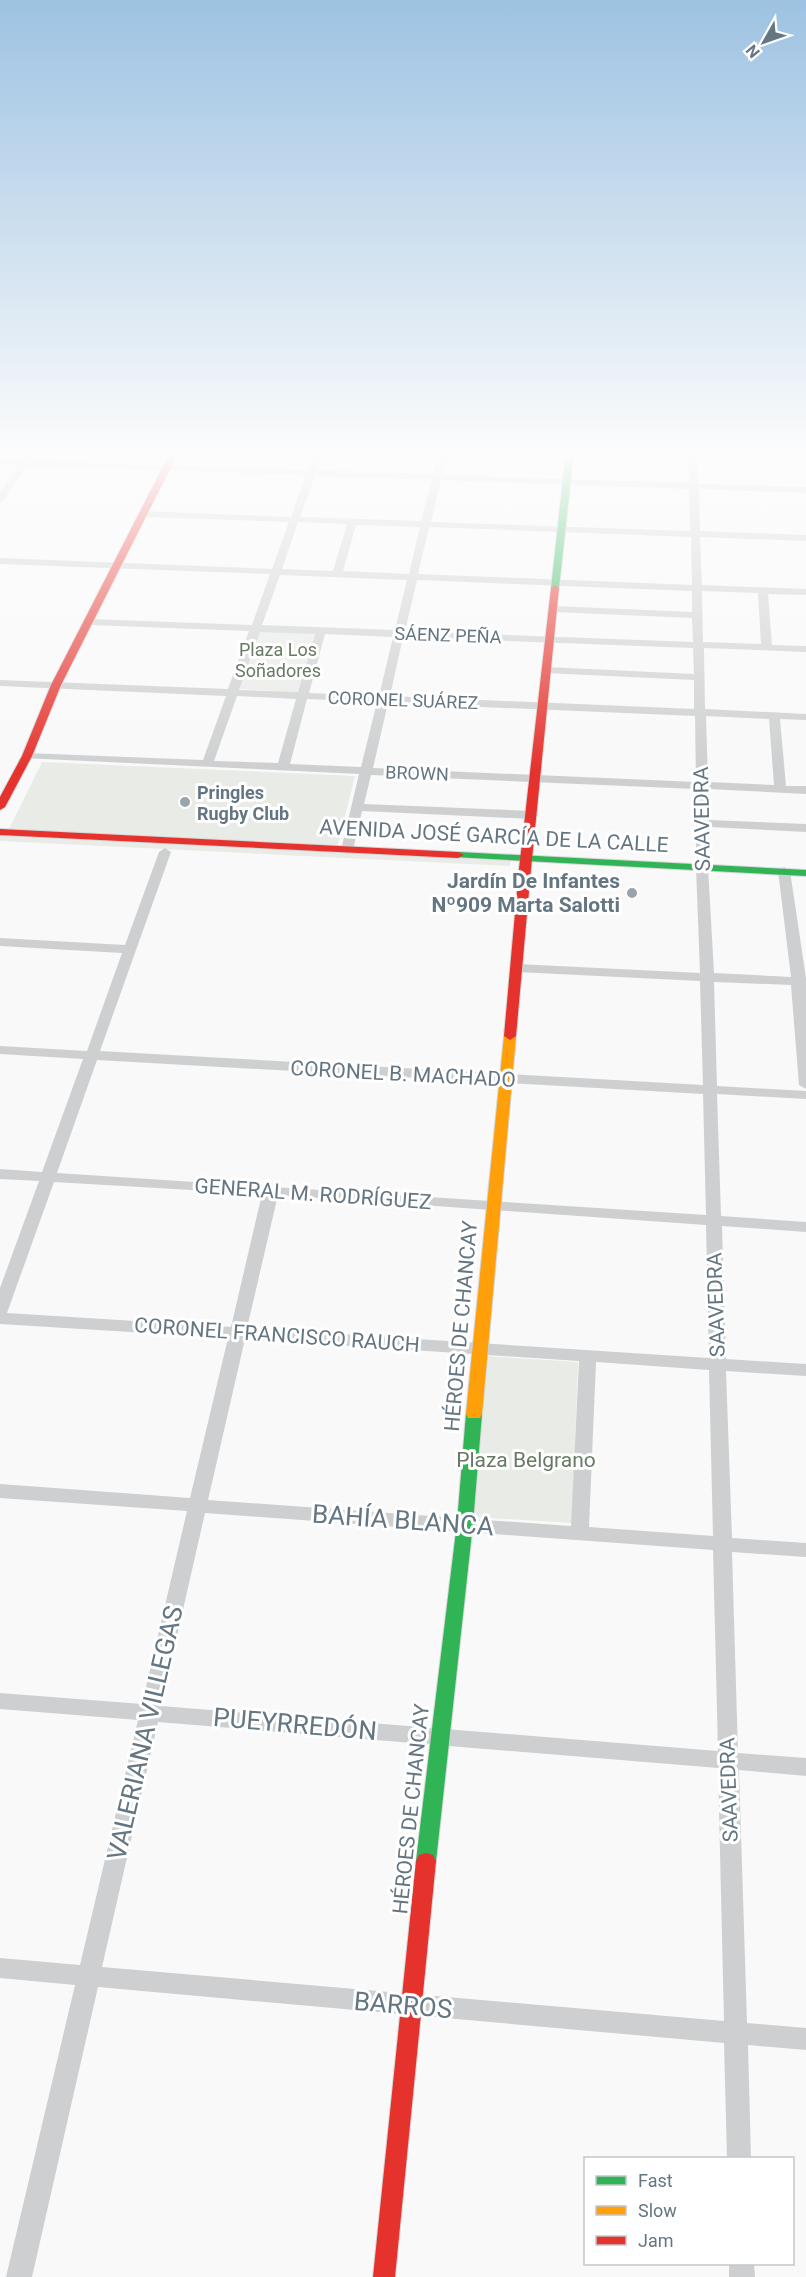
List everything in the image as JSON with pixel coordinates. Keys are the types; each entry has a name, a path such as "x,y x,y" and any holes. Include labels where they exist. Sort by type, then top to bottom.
{"street":[{"path":"0,807 27,756 56,685 123,557"},
{"path":"207,764 281,557"},
{"path":"337,575 342,557"},
{"path":"347,850 418,557"},
{"name":"HÉROES DE CHANCAY","path":"384,2277 439,1736 465,1523 479,1348 517,968 525,864 559,557"},
{"name":"SAAVEDRA","path":"696,557 739,2157"},
{"path":"0,561 806,592"},
{"path":"763,590 767,648"},
{"path":"554,609 698,615"},
{"name":"SÁENZ PEÑA","path":"90,622 806,649"},
{"path":"283,767 321,630"},
{"path":"546,670 699,677"},
{"name":"CORONEL SUÁREZ","path":"0,683 806,717"},
{"path":"774,716 780,789"},
{"name":"BROWN","path":"27,756 806,790"},
{"path":"358,807 532,815"},
{"path":"703,823 806,828"},
{"name":"AVENIDA JOSÉ GARCÍA DE LA CALLE","path":"0,832 347,850 525,864"},
{"name":"AVENIDA JOSÉ GARCÍA DE LA CALLE","path":"0,844 703,872 784,877 806,883"},
{"path":"0,1311 165,852"},
{"name":"AVENIDA JOSÉ GARCÍA DE LA CALLE","path":"784,877 806,873"},
{"path":"784,877 802,982 806,1086"},
{"path":"0,942 131,949"},
{"path":"517,968 802,982"},
{"name":"CORONEL B. MACHADO","path":"0,1050 93,1057 806,1095"},
{"name":"GENERAL M. RODRÍGUEZ","path":"0,1174 271,1190 806,1227"},
{"name":"VALERIANA VILLEGAS","path":"18,2277 90,1977 149,1712 271,1190"},
{"name":"CORONEL FRANCISCO RAUCH","path":"0,1318 806,1370"},
{"path":"580,1532 588,1356"},
{"name":"BAHÍA BLANCA","path":"0,1491 465,1523 806,1550"},
{"name":"PUEYRREDÓN","path":"0,1701 806,1767"},
{"name":"BARROS","path":"0,1968 806,2039"}],"green space":[{"name":"Plaza Los Soñadores","path":"259,630 315,632 298,692 239,689"},
{"name":"Pringles Rugby Club","path":"42,762 355,776 338,845 9,829"},
{"path":"0,836 510,861 510,866 0,841"},
{"name":"Plaza Belgrano","path":"486,1356 578,1362 572,1523 473,1517"}],"traffic: fast":[{"path":"555,588 558,557"},
{"path":"458,855 806,873"},
{"path":"426,1861 465,1523 474,1414"}],"traffic: slow":[{"path":"474,1414 510,1036"}],"traffic: jam":[{"path":"0,807 27,756 56,685 121,557"},
{"path":"510,1036 555,588"},
{"path":"0,832 458,855"},
{"path":"384,2277 426,1861"}],"place":[{"name":"Pringles Rugby Club","path":"185,802"},
{"name":"Jardín De Infantes Nº909 Marta Salotti","path":"632,893"}]}
